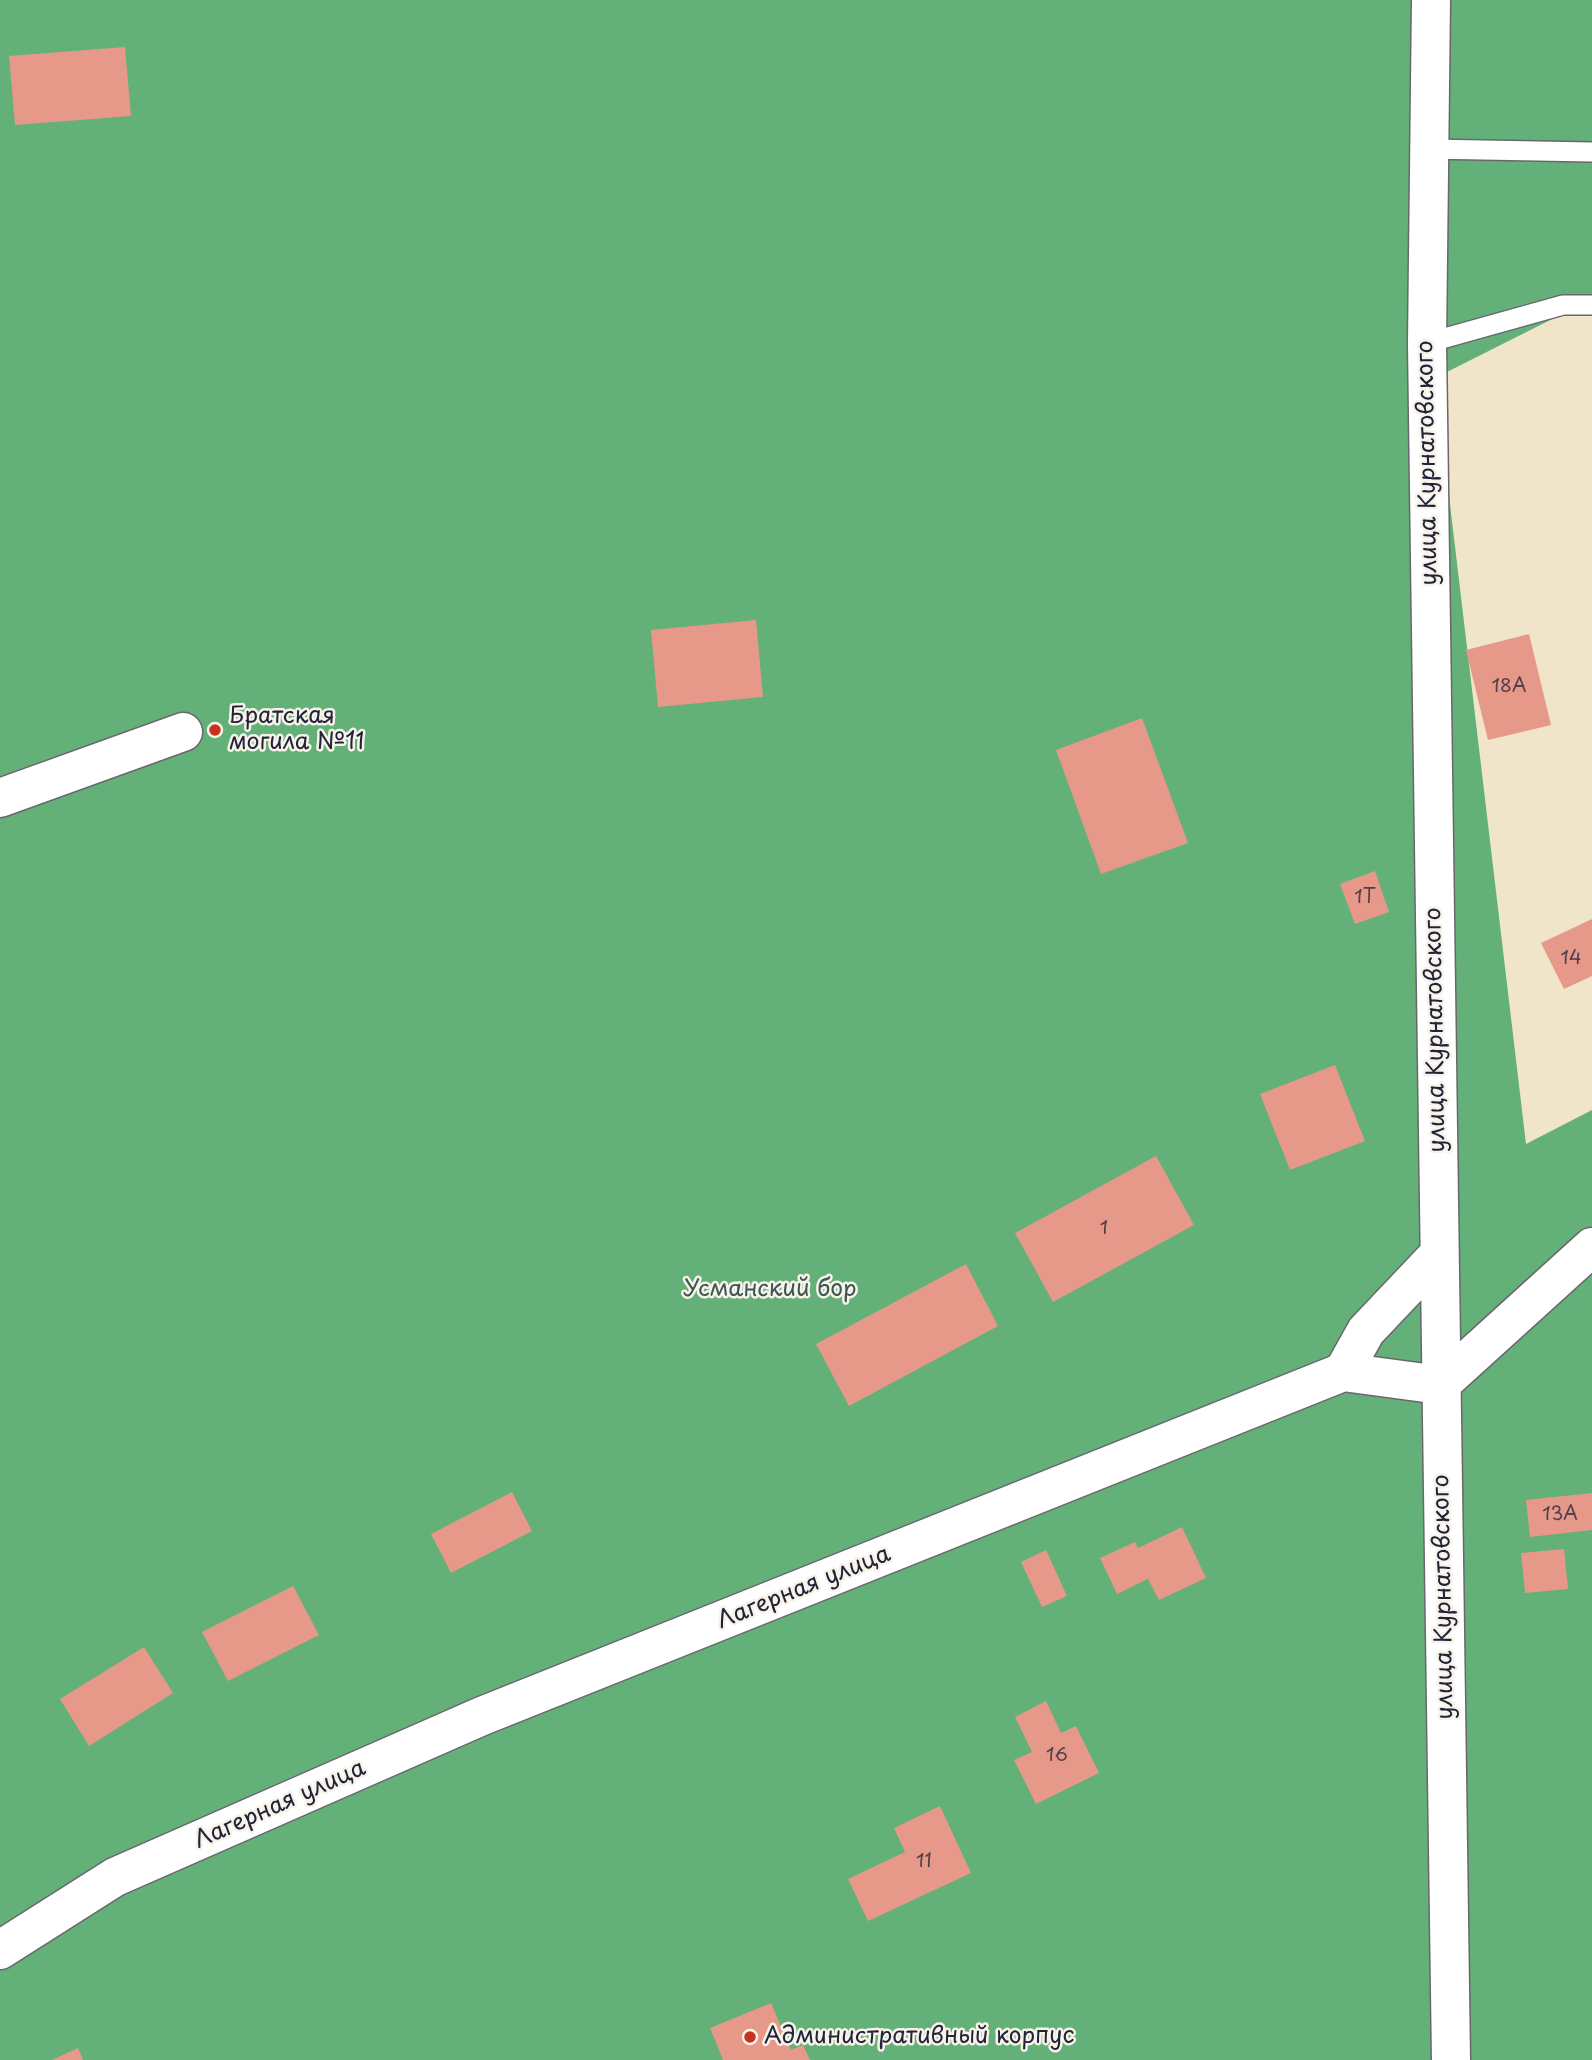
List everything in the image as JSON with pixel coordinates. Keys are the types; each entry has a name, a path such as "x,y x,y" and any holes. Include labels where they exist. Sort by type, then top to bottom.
{"street":[{"name":"улица Курнатовского","path":"1437,3 1428,149 1427,343 1451,2060"},
{"path":"0,798 183,732"},
{"path":"1440,1385 1592,1247"},
{"path":"1343,1373 1366,1331 1438,1255"},
{"name":"Лагерная улица","path":"0,1950 115,1877 482,1716 1343,1373 1440,1385"}],"lane":[{"path":"1428,149 1592,152"},
{"path":"1427,343 1563,305 1592,305"}],"green space":[{"name":"Усманский бор","path":"0,0 1592,0 1592,299 1435,378 1526,1144 1592,1110 1592,2060 0,2060"}],"building":[{"path":"125,47 131,116 15,125 9,56"},
{"path":"756,620 763,697 658,707 651,630"},
{"path":"1529,634 1551,725 1488,740 1466,650"},
{"path":"1142,718 1188,843 1101,874 1056,750"},
{"path":"1375,871 1389,912 1355,924 1340,884"},
{"path":"1592,919 1592,976 1564,989 1541,943"},
{"path":"1335,1065 1365,1141 1290,1170 1260,1094"},
{"path":"1156,1156 1194,1225 1053,1302 1015,1233"},
{"path":"966,1264 998,1326 849,1406 816,1344"},
{"path":"512,1492 532,1531 451,1573 431,1534"},
{"path":"1592,1493 1592,1530 1530,1537 1526,1500"},
{"path":"1182,1527 1206,1578 1159,1600 1148,1579 1117,1594 1100,1558 1135,1542 1138,1548"},
{"path":"1564,1549 1568,1589 1525,1593 1521,1553"},
{"path":"1046,1550 1067,1596 1042,1607 1021,1562"},
{"path":"293,1586 319,1635 228,1681 202,1632"},
{"path":"144,1647 173,1693 89,1746 60,1699"},
{"path":"1046,1701 1061,1733 1076,1726 1099,1773 1036,1804 1014,1760 1032,1752 1015,1717"},
{"path":"940,1806 971,1873 868,1921 848,1879 905,1852 894,1828"},
{"name":"Административный корпус","path":"771,2003 791,2050 803,2045 810,2060 723,2060 710,2028"},
{"path":"78,2048 83,2060 52,2060"}],"place":[{"name":"Братская могила №11","path":"215,730"},
{"name":"Административный корпус","path":"750,2037"}]}
